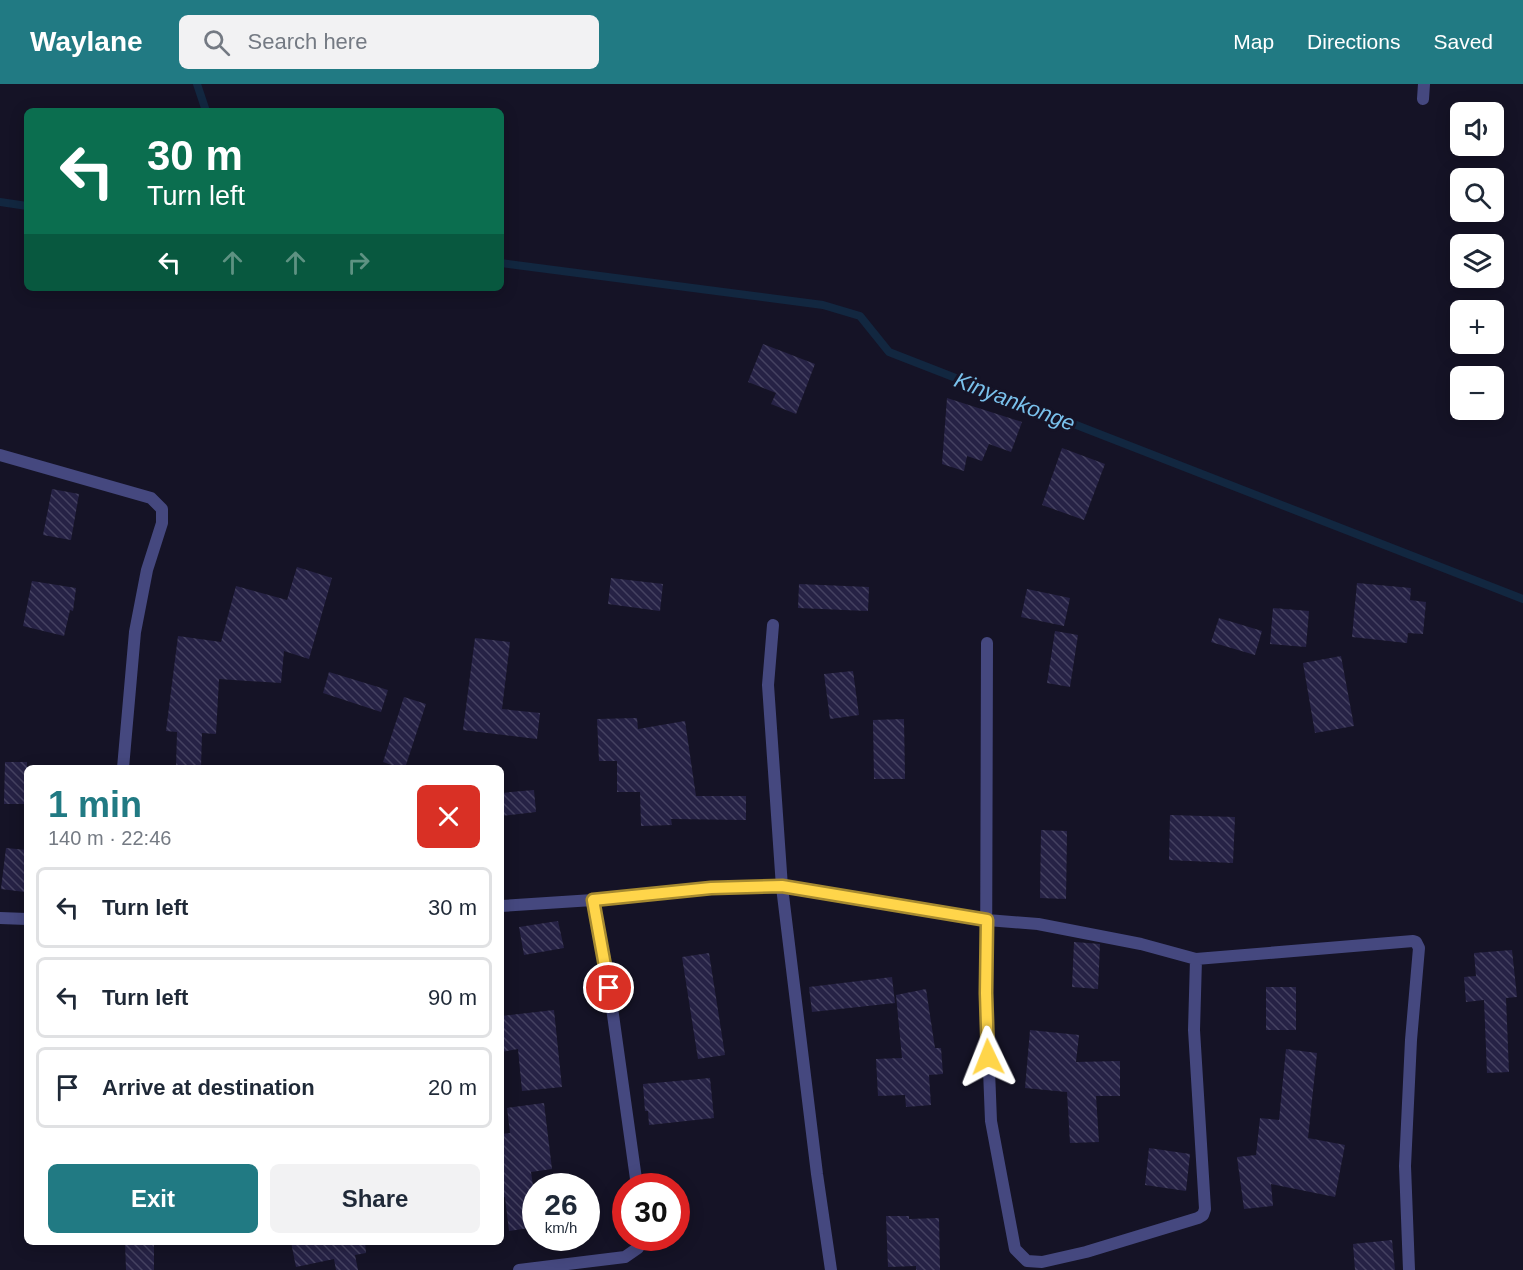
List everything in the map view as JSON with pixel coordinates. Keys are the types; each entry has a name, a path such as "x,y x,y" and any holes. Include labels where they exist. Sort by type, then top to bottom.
{"street":[{"path":"1423,99 1424,84"},
{"path":"0,455 151,498 162,510 162,523 147,570 135,632 123,765"},
{"path":"773,626 768,686 782,886 831,1270"},
{"path":"987,643 986,993 991,1121 1015,1249 1027,1262 1042,1263 1086,1252 1203,1215 1205,1209 1194,1030 1196,959"},
{"path":"504,906 593,900 711,888 782,886 987,920 1038,924 1141,944 1196,959 1410,940 1416,942 1419,948 1411,1040 1405,1166 1409,1270"},
{"path":"593,900 606,964 636,1173"},
{"path":"0,918 24,919"},
{"path":"519,1270 626,1257 635,1251"}],"building":[{"path":"763,344 815,364 796,414 771,404 776,393 748,382"},
{"path":"947,398 1022,422 1011,452 989,444 982,461 967,456 964,471 942,464"},
{"path":"1062,448 1105,464 1084,520 1042,505"},
{"path":"52,489 79,494 71,540 43,535"},
{"path":"297,567 332,578 309,659 284,651 281,683 219,679 216,734 202,733 201,765 176,765 177,732 166,731 178,636 221,642 236,586 287,600"},
{"path":"611,578 663,584 660,611 608,604"},
{"path":"32,581 76,588 73,611 70,610 64,636 23,626"},
{"path":"1357,583 1411,588 1410,600 1426,602 1423,634 1408,633 1407,643 1352,637"},
{"path":"799,584 869,587 868,611 798,608"},
{"path":"1027,589 1070,598 1064,626 1021,617"},
{"path":"1273,608 1309,611 1306,647 1270,644"},
{"path":"1219,618 1262,631 1255,655 1211,642"},
{"path":"1055,631 1078,635 1070,687 1047,683"},
{"path":"475,638 510,642 502,709 540,713 537,739 463,730"},
{"path":"1341,656 1354,726 1315,733 1303,663"},
{"path":"853,671 859,715 830,719 824,674"},
{"path":"329,672 388,690 381,712 323,693"},
{"path":"404,697 426,704 406,765 392,765 383,762"},
{"path":"637,718 638,729 685,721 696,796 746,796 746,820 671,819 672,825 641,826 640,792 617,792 617,761 599,761 597,719"},
{"path":"904,719 905,779 874,779 873,720"},
{"path":"5,762 27,762 27,765 24,765 24,804 4,804"},
{"path":"534,790 536,812 504,816 504,793"},
{"path":"1170,815 1235,817 1233,863 1169,860"},
{"path":"1041,830 1067,831 1066,899 1040,898"},
{"path":"6,848 24,850 24,892 1,889"},
{"path":"558,921 564,948 524,955 519,927"},
{"path":"1074,942 1100,944 1098,989 1072,987"},
{"path":"1512,950 1517,997 1506,998 1509,1072 1487,1073 1484,1000 1466,1002 1464,977 1476,976 1474,953"},
{"path":"709,953 725,1055 698,1059 682,957"},
{"path":"892,977 895,1003 812,1012 809,987"},
{"path":"1266,987 1296,987 1296,1030 1266,1030"},
{"path":"926,989 935,1048 941,1048 943,1074 929,1075 931,1105 906,1107 905,1095 878,1096 876,1059 902,1058 896,995"},
{"path":"554,1010 562,1087 522,1091 518,1049 504,1051 504,1016"},
{"path":"1030,1030 1079,1035 1076,1062 1120,1061 1120,1096 1096,1096 1099,1142 1070,1143 1067,1092 1025,1088"},
{"path":"1286,1049 1317,1053 1308,1138 1345,1145 1335,1197 1271,1184 1273,1206 1244,1209 1237,1157 1256,1155 1260,1118 1279,1120"},
{"path":"710,1078 714,1118 649,1125 648,1111 645,1111 643,1084"},
{"path":"544,1103 552,1169 522,1173 522,1229 509,1231 504,1197 504,1134 510,1133 507,1108"},
{"path":"1149,1148 1190,1154 1186,1191 1145,1185"},
{"path":"886,1216 909,1216 909,1219 939,1218 940,1270 916,1270 916,1266 888,1267"},
{"path":"1392,1240 1395,1270 1355,1270 1353,1244"},
{"path":"125,1245 154,1245 154,1270 126,1270"},
{"path":"292,1245 365,1245 366,1253 355,1255 358,1270 336,1270 334,1259 296,1267"}],"waterway":[{"name":"Kinyankonge","path":"197,84 205,108"},
{"path":"0,202 24,206"},
{"name":"Kinyankonge","path":"504,263 823,305 860,316 889,352 1523,599"}],"route":[{"path":"609,988 593,900 711,888 782,886 987,920 988,1057"}]}
